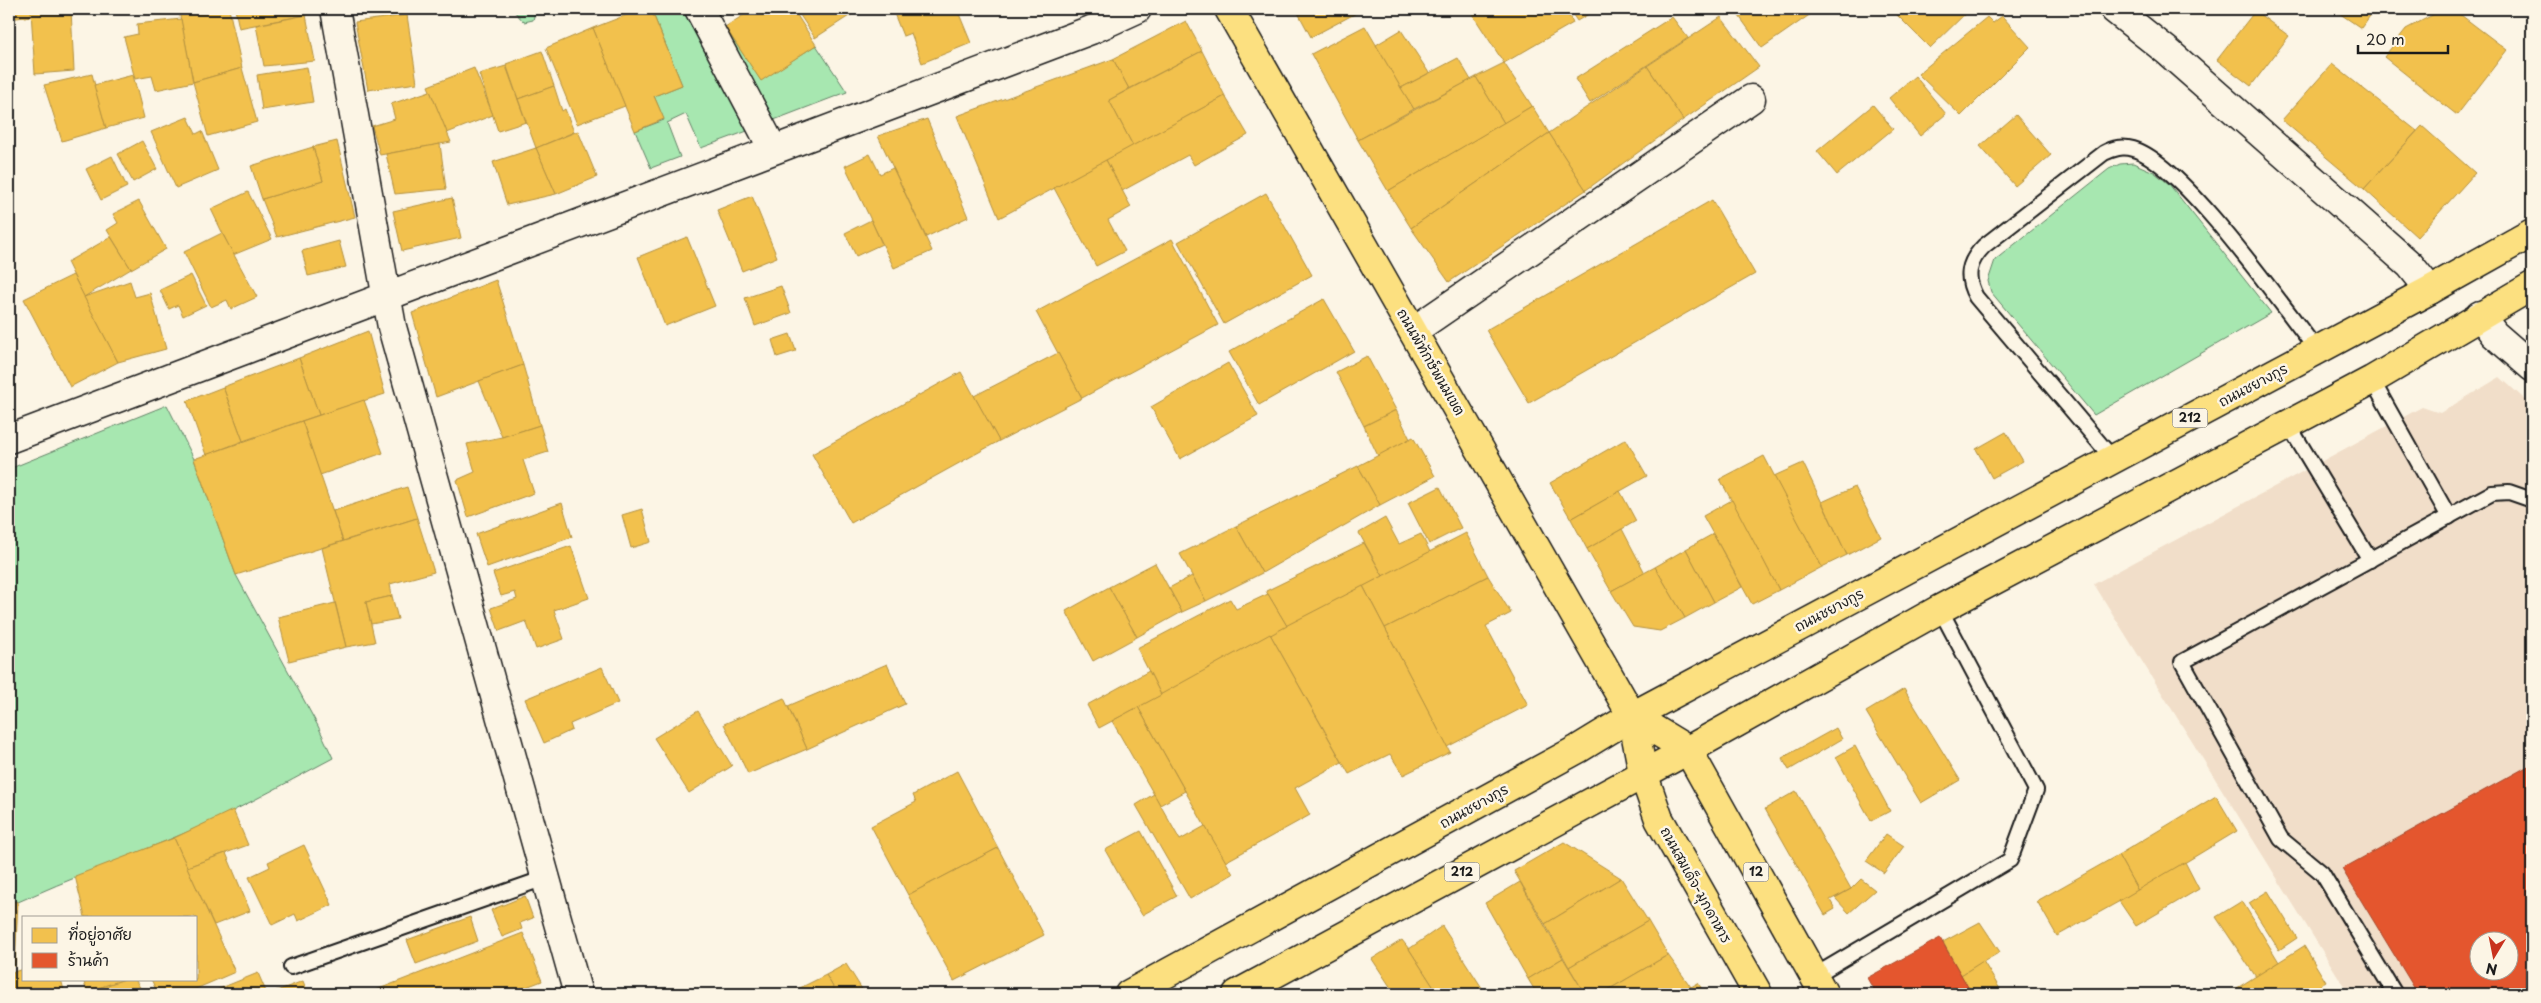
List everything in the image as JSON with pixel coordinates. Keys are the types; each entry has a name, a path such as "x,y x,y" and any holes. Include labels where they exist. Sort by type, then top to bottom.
{"main road":[{"name":"ถนนพิทักษ์พนมเขต","path":"1229,9 1632,716"},
{"name":"ถนนชยางกูร","path":"1129,994 1578,749 1632,716 2430,290 2532,233"},
{"name":"212","path":"1237,994 1688,750 1940,609 2372,380 2532,286"},
{"path":"1632,716 1688,750"},
{"name":"ถนนสมเด็จ-มุกดาหาร","path":"1632,716 1643,773 1659,819 1758,994"},
{"name":"12","path":"1688,750 1819,985"}],"street":[{"path":"335,9 392,327 578,994"},
{"path":"699,9 773,149"},
{"path":"9,439 1090,30 1137,9"},
{"path":"2114,9 2167,51 2410,265 2430,290"},
{"path":"1413,331 1751,99"},
{"path":"2480,315 2494,334 2532,367"}],"lane":[{"path":"2113,459 1976,297 1970,287 1968,275 1970,264 1984,246 2113,148 2134,149 2144,153 2180,179 2222,229 2316,350"},
{"path":"2372,380 2449,516"},
{"path":"2288,424 2370,560"},
{"path":"2395,994 2322,873 2281,839 2182,662 2492,493 2509,492 2528,497 2532,500"},
{"path":"1819,985 2010,860 2036,790 1940,609"},
{"path":"291,967 546,878"}],"shaded area":[{"path":"2500,377 2532,406 2532,994 2349,994 2094,584 2422,407 2440,413"}],"green space":[{"path":"512,9 536,9 533,20 524,22"},
{"path":"585,9 622,9 617,12 590,14"},
{"path":"651,9 687,9 750,130 701,148 686,114 667,123 680,157 651,168 635,131 664,120 654,96 682,85"},
{"path":"723,27 725,27 761,80 816,45 847,92 774,120"},
{"path":"2133,163 2154,172 2169,184 2271,313 2094,415 1991,292 1988,281 1995,260 2109,169 2120,164"},
{"path":"167,405 194,459 236,575 318,726 333,758 214,820 18,902 9,901 9,469"}],"building: ที่อยู่อาศัย":[{"path":"9,9 31,9 32,16 9,19"},
{"path":"71,9 74,71 35,74 31,11"},
{"path":"229,9 242,68 193,82 179,11"},
{"path":"235,9 310,9 311,14 239,28"},
{"path":"642,9 651,9 682,85 654,96 664,119 635,131 593,28"},
{"path":"753,9 793,9 816,45 761,81 725,27"},
{"path":"796,9 860,9 815,38"},
{"path":"899,9 957,9 971,43 922,63 911,33 903,36 893,11"},
{"path":"1296,9 1364,9 1311,37"},
{"path":"1469,9 1565,9 1573,23 1504,63"},
{"path":"1569,9 1597,9 1577,21"},
{"path":"1734,9 1818,9 1762,48"},
{"path":"1896,9 1970,9 1930,48 1893,11"},
{"path":"2333,9 2375,9 2361,28"},
{"path":"2444,9 2453,9 2507,50 2457,115 2384,57 2406,29"},
{"path":"2255,11 2289,36 2251,86 2217,60"},
{"path":"306,15 315,61 264,66 256,25"},
{"path":"407,15 417,83 368,90 355,22"},
{"path":"2002,16 2030,47 1961,116 1918,74 1987,17 1993,23"},
{"path":"1672,17 1688,38 1590,103 1575,79"},
{"path":"1721,17 1759,67 1683,120 1647,66"},
{"path":"181,19 193,82 156,90 152,76 135,79 124,37 138,34 137,24"},
{"path":"1186,21 1202,51 1129,89 1113,59"},
{"path":"1365,26 1414,109 1358,140 1311,54"},
{"path":"593,28 625,106 577,124 546,48"},
{"path":"1401,30 1429,73 1401,88 1376,45"},
{"path":"542,51 554,86 518,99 506,64"},
{"path":"1202,51 1225,96 1133,146 1109,100"},
{"path":"1458,58 1471,80 1414,109 1401,88"},
{"path":"1113,59 1129,89 1109,100 1133,146 999,218 957,116"},
{"path":"1504,63 1532,106 1504,123 1476,77"},
{"path":"2332,64 2417,131 2364,189 2282,120"},
{"path":"506,66 526,122 498,131 479,74"},
{"path":"1647,66 1683,120 1586,190 1549,133"},
{"path":"307,67 313,102 262,110 257,75"},
{"path":"242,68 257,122 208,136 193,82"},
{"path":"474,68 493,115 447,133 428,86"},
{"path":"92,74 106,128 62,141 44,85"},
{"path":"133,75 144,118 106,128 94,85"},
{"path":"1915,76 1946,114 1920,136 1889,98"},
{"path":"1476,77 1504,123 1388,191 1358,140"},
{"path":"554,86 562,111 565,109 574,132 536,148 518,99"},
{"path":"430,91 451,142 380,155 372,126 395,119 391,104"},
{"path":"1225,96 1248,135 1194,165 1188,155 1122,191 1106,160"},
{"path":"1873,105 1893,129 1837,175 1817,151"},
{"path":"1532,106 1549,133 1411,228 1388,191"},
{"path":"2016,115 2051,155 2015,186 1980,146"},
{"path":"188,117 196,134 202,131 218,170 176,188 151,132"},
{"path":"927,119 968,217 926,237 878,136"},
{"path":"2422,126 2475,173 2417,237 2364,189"},
{"path":"578,131 597,177 556,194 536,148"},
{"path":"1549,133 1586,190 1449,282 1411,228"},
{"path":"142,141 157,169 133,182 118,154"},
{"path":"337,141 355,217 277,237 262,199 323,181 313,147"},
{"path":"440,144 446,189 395,194 386,154"},
{"path":"313,147 323,181 262,199 251,166"},
{"path":"536,148 556,194 507,205 493,162"},
{"path":"870,154 880,174 893,168 932,251 894,268 845,166"},
{"path":"112,156 127,187 101,200 86,169"},
{"path":"1106,160 1131,207 1108,220 1125,251 1096,266 1054,188"},
{"path":"248,192 272,239 233,255 211,209"},
{"path":"1266,193 1312,275 1224,324 1178,242"},
{"path":"752,196 777,257 742,271 717,210"},
{"path":"452,198 461,238 402,251 393,211"},
{"path":"1712,200 1755,274 1529,403 1486,330"},
{"path":"139,201 166,249 131,269 107,230 118,223 113,214"},
{"path":"871,220 882,244 856,256 845,233"},
{"path":"222,233 257,297 231,309 227,300 211,307 184,252"},
{"path":"111,237 131,269 84,297 67,262"},
{"path":"687,237 715,306 665,326 638,257"},
{"path":"1172,239 1218,325 1082,398 1036,312"},
{"path":"339,241 346,267 308,276 302,251"},
{"path":"73,275 118,362 70,387 24,299"},
{"path":"191,275 206,305 183,316 178,305 169,309 160,290"},
{"path":"496,280 523,365 436,397 412,313"},
{"path":"130,281 135,297 150,293 166,349 118,362 84,297"},
{"path":"781,286 791,313 755,326 745,298"},
{"path":"1324,299 1354,351 1259,405 1229,352"},
{"path":"368,331 385,394 319,415 299,358"},
{"path":"790,334 796,351 777,357 772,340"},
{"path":"1058,353 1082,398 999,441 974,396"},
{"path":"1367,356 1396,410 1364,426 1336,372"},
{"path":"299,358 319,415 243,441 223,387"},
{"path":"1228,363 1258,416 1180,459 1151,407"},
{"path":"523,365 540,425 502,437 479,381"},
{"path":"961,372 999,441 851,523 812,454"},
{"path":"223,387 243,441 206,455 187,401"},
{"path":"364,400 383,453 320,475 302,421"},
{"path":"1396,410 1410,439 1378,456 1364,426"},
{"path":"302,421 343,541 236,575 194,459"},
{"path":"540,425 548,452 523,460 534,493 468,517 457,480 475,472 467,444 502,437"},
{"path":"2006,432 2023,461 1992,478 1976,449"},
{"path":"1413,437 1435,476 1380,505 1358,466"},
{"path":"1626,439 1647,476 1571,519 1550,483"},
{"path":"1764,456 1822,567 1779,590 1720,479"},
{"path":"1803,463 1847,555 1822,567 1774,476"},
{"path":"1358,466 1380,505 1262,573 1236,526"},
{"path":"407,487 417,518 343,541 333,511"},
{"path":"1440,487 1461,528 1429,544 1408,503"},
{"path":"1855,487 1881,537 1847,555 1822,502"},
{"path":"1620,491 1636,521 1587,549 1571,519"},
{"path":"1732,500 1779,590 1752,604 1703,516"},
{"path":"562,503 572,537 487,567 476,534"},
{"path":"642,509 651,542 631,548 622,515"},
{"path":"417,518 434,572 390,584 392,596 366,602 375,642 346,647 322,548"},
{"path":"1385,518 1399,544 1421,534 1430,552 1383,576 1359,533"},
{"path":"1236,526 1262,573 1206,601 1180,554"},
{"path":"1622,529 1645,573 1611,591 1587,549"},
{"path":"1466,533 1488,576 1385,628 1363,586"},
{"path":"1713,534 1742,587 1714,602 1686,549"},
{"path":"1364,543 1383,576 1287,626 1266,591"},
{"path":"571,546 589,598 554,610 564,639 536,649 526,621 499,631 491,608 517,599 515,592 501,596 493,573"},
{"path":"1686,549 1714,602 1685,618 1655,567"},
{"path":"1155,563 1182,612 1137,637 1109,587"},
{"path":"1655,567 1685,618 1660,631 1633,627 1611,591"},
{"path":"1192,576 1206,601 1182,612 1169,588"},
{"path":"1488,576 1511,613 1486,626 1528,705 1447,747 1385,628"},
{"path":"1363,586 1450,752 1403,775 1390,754 1349,774 1270,634"},
{"path":"1109,587 1137,637 1093,661 1066,611"},
{"path":"1268,594 1287,626 1161,695 1137,648 1230,599 1236,609"},
{"path":"392,596 398,619 371,624 366,602"},
{"path":"335,603 346,647 289,661 278,617"},
{"path":"1270,634 1342,762 1295,788 1310,815 1225,862 1138,707"},
{"path":"887,664 905,704 807,749 788,706"},
{"path":"602,667 618,703 570,724 572,730 544,743 525,699"},
{"path":"1149,671 1161,695 1099,728 1087,705"},
{"path":"1904,689 1960,780 1921,803 1866,712"},
{"path":"784,698 807,749 748,774 724,724"},
{"path":"1138,707 1185,791 1160,805 1112,721"},
{"path":"698,711 732,766 689,793 654,738"},
{"path":"1836,728 1842,739 1789,770 1782,758"},
{"path":"1855,746 1890,811 1871,821 1836,757"},
{"path":"957,771 998,848 908,895 871,826 916,802 913,795"},
{"path":"1796,791 1851,889 1830,900 1835,909 1825,915 1765,809"},
{"path":"1154,794 1180,840 1205,826 1233,874 1190,899 1136,805"},
{"path":"2216,796 2237,831 2138,891 2118,855"},
{"path":"233,810 248,845 187,867 174,838"},
{"path":"1141,831 1177,896 1142,915 1105,850"},
{"path":"1886,834 1904,846 1884,873 1866,861"},
{"path":"174,838 235,972 184,994 158,994 151,980 198,980 198,916 85,916 75,876"},
{"path":"1564,842 1621,878 1545,924 1514,871"},
{"path":"304,845 332,905 298,921 295,914 272,925 249,877 270,867 268,862"},
{"path":"998,848 1044,935 954,981 908,895"},
{"path":"226,853 250,911 214,925 187,867"},
{"path":"2118,855 2138,891 2057,936 2037,901"},
{"path":"2185,862 2199,889 2136,926 2119,901"},
{"path":"1621,878 1648,921 1569,967 1545,924"},
{"path":"1861,879 1875,890 1849,913 1835,898 1851,889"},
{"path":"1520,882 1563,958 1528,979 1485,903"},
{"path":"2268,891 2297,938 2279,950 2249,903"},
{"path":"525,896 533,918 520,923 522,929 502,937 491,910"},
{"path":"9,901 18,902 15,966 9,966"},
{"path":"2242,901 2279,962 2256,977 2216,917"},
{"path":"470,917 478,941 416,964 407,940"},
{"path":"1648,921 1668,955 1601,994 1585,994 1569,967"},
{"path":"1980,922 2000,952 1961,975 1943,942"},
{"path":"1442,926 1486,994 1438,994 1409,949"},
{"path":"523,933 542,981 508,994 366,994"},
{"path":"1402,940 1438,994 1395,994 1372,959"},
{"path":"2304,946 2326,982 2306,994 2236,994 2234,990"},
{"path":"1668,955 1691,987 1681,994 1601,994"},
{"path":"1563,958 1585,994 1537,994 1528,979"},
{"path":"1983,961 2003,994 1972,994 1961,975"},
{"path":"846,964 865,994 837,994 826,975"},
{"path":"22,970 22,980 61,980 65,994 9,994 9,973"},
{"path":"258,973 267,994 230,994 226,986"},
{"path":"826,975 837,994 788,994"},
{"path":"83,980 122,980 87,992"},
{"path":"122,980 136,980 143,993 156,989 158,994 88,994 87,992"},
{"path":"303,981 308,994 269,994"},
{"path":"1698,983 1705,994 1681,994 1691,987"},
{"path":"226,986 230,994 208,994"}],"building: ร้านค้า":[{"path":"2532,764 2532,994 2418,994 2342,869"},
{"path":"1940,938 1972,994 1876,994 1867,978"}]}
